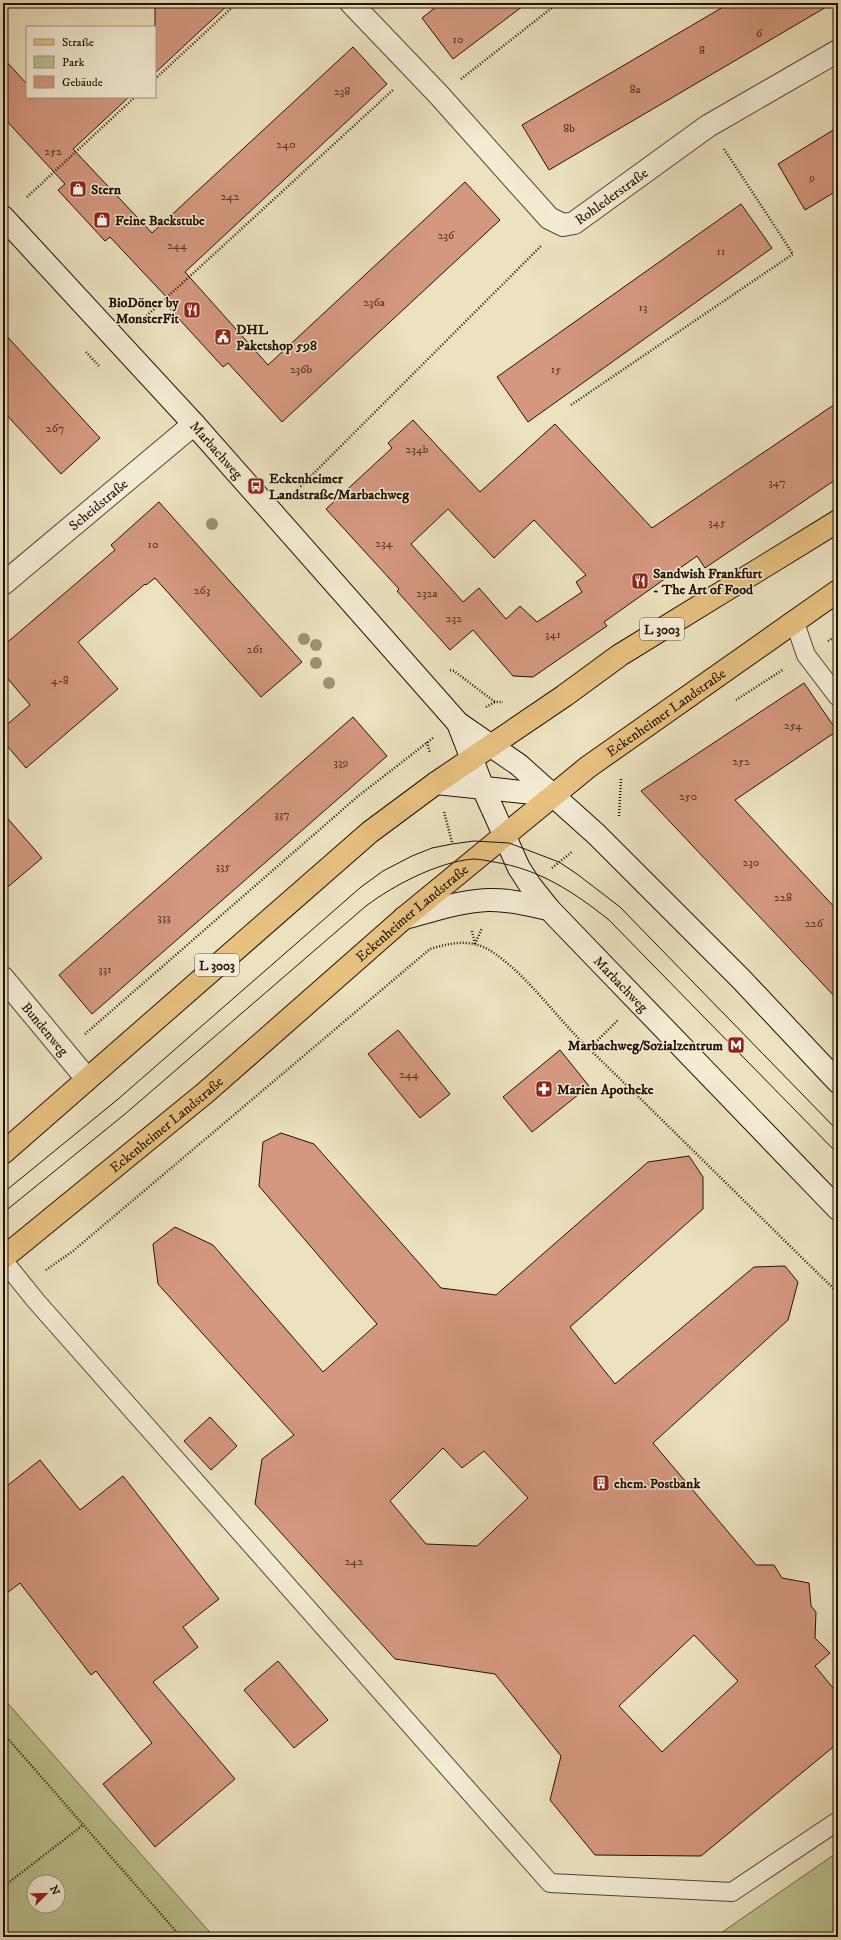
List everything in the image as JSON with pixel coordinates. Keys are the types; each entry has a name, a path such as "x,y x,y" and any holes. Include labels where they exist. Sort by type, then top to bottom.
{"main road":[{"name":"Rohlederstraße","path":"351,3 439,95 549,218 562,225 574,223 708,126 838,51"},
{"name":"Marbachweg","path":"3,217 194,424 458,723 491,744 519,765 635,872 741,979 838,1082"},
{"name":"Scheidstraße","path":"3,584 194,424"},
{"name":"L 3003","path":"3,1153 370,832 491,744 564,696 620,655 838,521"},
{"name":"Eckenheimer Landstraße","path":"3,1259 205,1093 404,918 552,795 588,767 794,620 838,591"},
{"name":"Marbachweg","path":"458,723 483,788 530,885 549,909 838,1209"},
{"path":"436,783 552,795"},
{"path":"404,918 465,902 489,900 510,901 549,909"},
{"name":"Bundenweg","path":"3,978 88,1080"}],"lane":[{"path":"794,620 806,655 838,697"},
{"path":"3,1259 20,1281 550,1883 732,1892 838,1822"}],"path":[{"path":"156,78 237,3"},
{"path":"439,95 558,3"},
{"path":"140,322 415,70"},
{"path":"27,197 134,98"},
{"path":"571,405 793,254 708,126"},
{"path":"294,493 562,225"},
{"path":"734,701 838,635"},
{"path":"454,671 495,702"},
{"path":"65,1052 357,797 427,742"},
{"path":"619,817 621,779 626,775"},
{"path":"20,1281 50,1268 73,1251 430,949 453,943 475,944 491,951 524,980 589,1049 838,1293"},
{"path":"589,1049 622,1017"},
{"path":"3,1733 181,1937"},
{"path":"3,1887 83,1825"}],"green space":[{"path":"3,1698 214,1937 3,1937"},
{"path":"838,1852 838,1937 715,1937"}],"building":[{"path":"155,3 230,3 156,72"},
{"path":"441,3 527,3 453,59 422,18"},
{"path":"730,3 833,3 549,170 522,125"},
{"path":"353,47 387,84 185,272 268,365 465,182 500,220 282,422 228,363 223,367 169,308 173,304 110,237 105,241 58,190 65,184 3,117 3,58 26,83 26,98 128,98 73,149 152,233"},
{"path":"838,127 838,190 805,210 778,164"},
{"path":"741,204 772,248 528,422 497,377"},
{"path":"3,332 100,438 61,474 3,411"},
{"path":"838,402 838,478 705,568 697,556 604,622 607,626 533,677 513,676 473,630 450,650 397,591 399,589 326,509 392,448 388,443 413,420 480,492 555,424 652,528","holes":["448,509 494,558 534,520 586,575 576,582 582,592 537,622 520,606 506,619 479,588 463,602 411,544"]},
{"path":"159,502 302,662 261,697 155,578 146,585 145,584 78,642 118,689 26,768 3,741 3,728 30,705 3,673 3,646 115,550 111,545"},
{"path":"804,683 837,731 735,800 838,911 838,1000 641,791"},
{"path":"353,717 387,756 92,1014 59,975"},
{"path":"3,813 42,858 3,891"},
{"path":"398,1030 450,1094 420,1118 368,1054"},
{"path":"560,1050 589,1086 532,1132 503,1097"},
{"name":"ehem. Postbank","path":"281,1133 314,1144 441,1288 496,1295 648,1162 689,1156 703,1177 703,1209 570,1327 615,1384 754,1267 785,1266 798,1282 788,1320 653,1443 756,1565 774,1565 782,1578 809,1583 811,1606 816,1612 815,1638 830,1653 815,1666 838,1694 838,1743 701,1856 595,1855 550,1800 561,1756 495,1674 395,1659 255,1504 262,1459 294,1435 158,1284 153,1244 175,1227 213,1245 323,1372 377,1324 259,1186 263,1142","holes":["443,1448 462,1468 484,1451 528,1498 477,1546 426,1544 390,1501","694,1635 738,1681 662,1752 619,1706"]},
{"path":"210,1417 237,1446 211,1470 184,1441"},
{"path":"40,1460 80,1510 123,1476 219,1599 183,1627 198,1647 153,1682 235,1779 155,1847 103,1784 152,1743 96,1671 91,1675 20,1583 3,1596 3,1489"},
{"path":"278,1661 328,1720 294,1748 244,1690"}],"tram line":[{"path":"3,1193 117,1100 361,887 383,871 412,856 432,848 474,841 509,843 559,862 620,907 838,1131"},
{"path":"3,1213 125,1114 366,906 390,890 417,876 445,865 473,859 510,865 541,876 583,900 609,920 838,1154"}],"place":[{"name":"Stern","path":"78,189"},
{"name":"Feine Backstube","path":"102,220"},
{"name":"BioDöner by MonsterFit","path":"192,310"},
{"name":"DHL Paketshop 598","path":"223,337"},
{"name":"Eckenheimer Landstraße/Marbachweg","path":"256,486"},
{"name":"Sandwish Frankfurt - The Art of Food","path":"640,581"},
{"name":"Marbachweg/Sozialzentrum","path":"736,1045"},
{"name":"Marien Apotheke","path":"544,1089"},
{"name":"ehem. Postbank","path":"601,1483"}]}
